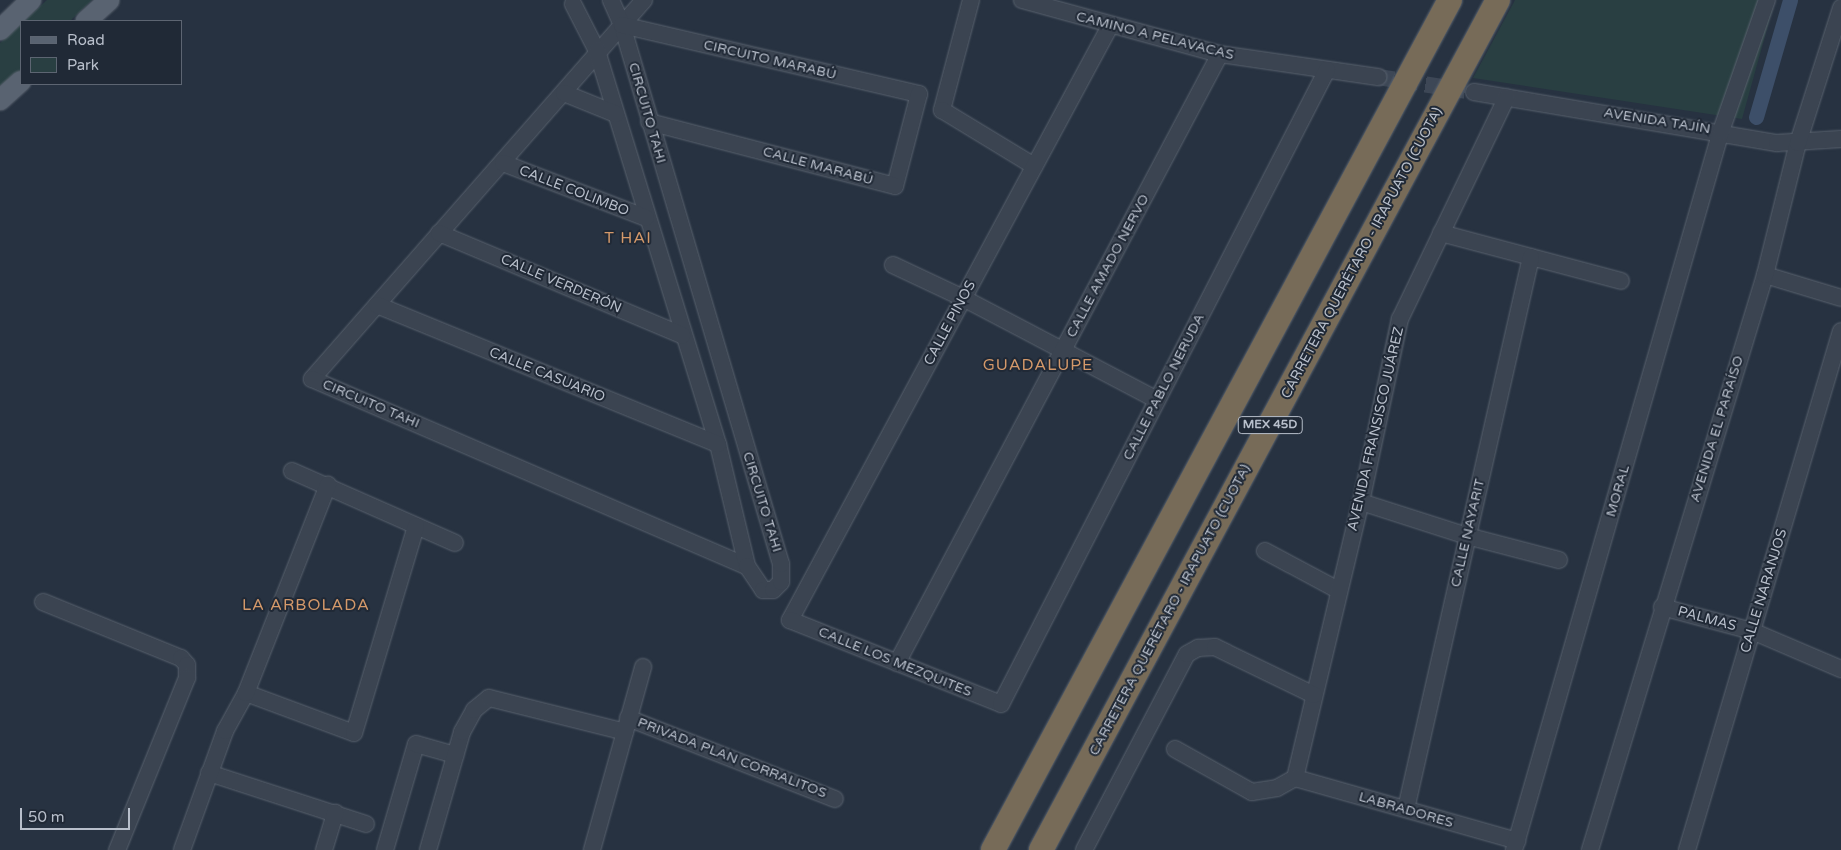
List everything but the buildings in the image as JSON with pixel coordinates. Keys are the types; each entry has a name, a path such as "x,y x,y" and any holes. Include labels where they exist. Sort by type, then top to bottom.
{"highway":[{"name":"MEX 45D","path":"993,850 1450,0"},
{"name":"CARRETERA QUERÉTARO - IRAPUATO (CUOTA)","path":"1041,850 1498,0"}],"main road":[{"path":"0,30 31,0"},
{"path":"87,20 109,0"},
{"path":"0,100 20,82"}],"street":[{"name":"CIRCUITO TAHI","path":"573,4 597,51 682,335 718,444 747,566 763,590 773,590 781,582 781,564 622,26 611,0"},
{"path":"597,51 644,0"},
{"path":"971,0 942,110 1034,166"},
{"name":"CAMINO A PELAVACAS","path":"1022,0 1110,26 1220,54 1378,77"},
{"name":"MORAL","path":"1516,846 1767,0"},
{"name":"AVENIDA EL PARAÍSO","path":"1590,850 1662,607 1765,275 1798,143 1841,8"},
{"name":"CIRCUITO MARABÚ","path":"622,26 919,94"},
{"name":"CALLE PINOS","path":"790,620 1110,26"},
{"name":"CIRCUITO TAHI","path":"597,51 564,93 312,379 747,566"},
{"name":"CALLE AMADO NERVO","path":"897,663 1220,54"},
{"name":"CALLE PABLO NERUDA","path":"1001,704 1327,70"},
{"name":"AVENIDA TAJÍN","path":"1474,92 1727,132 1776,143 1841,139"},
{"path":"564,93 616,114"},
{"name":"CALLE MARABÚ","path":"649,122 895,186 919,94"},
{"name":"AVENIDA FRANSISCO JUÁREZ","path":"1295,778 1338,590 1361,502 1400,319 1507,97"},
{"name":"CALLE COLIMBO","path":"503,163 646,218"},
{"path":"1441,233 1622,281"},
{"name":"CALLE VERDERÓN","path":"439,234 682,335"},
{"name":"CALLE NAYARIT","path":"1406,810 1530,257"},
{"path":"893,265 963,298 1157,400"},
{"path":"1765,275 1841,298"},
{"name":"CALLE CASUARIO","path":"377,305 718,444"},
{"name":"CALLE NARANJOS","path":"1686,850 1841,331"},
{"path":"292,471 328,485 455,543"},
{"path":"182,850 225,731 246,693 328,485"},
{"path":"1361,502 1467,536 1559,560"},
{"path":"246,693 354,733 416,526"},
{"path":"1265,551 1338,590"},
{"path":"43,602 181,658 187,665 187,678 117,850"},
{"name":"PALMAS","path":"1662,607 1752,632 1841,669"},
{"name":"CALLE LOS MEZQUITES","path":"790,620 1001,704"},
{"path":"1084,850 1187,654 1198,648 1215,648 1314,695"},
{"name":"PRIVADA PLAN CORRALITOS","path":"592,850 642,667"},
{"path":"428,850 462,732 474,710 489,698 626,725"},
{"name":"PRIVADA PLAN CORRALITOS","path":"626,725 835,799"},
{"path":"385,850 416,744 455,755"},
{"path":"1175,749 1252,792 1276,788 1295,778"},
{"path":"209,773 366,824"},
{"name":"LABRADORES","path":"1295,778 1406,810 1516,846"},
{"path":"324,850 335,813"}],"green space":[{"path":"47,0 92,0 71,20 25,20"},
{"path":"1515,0 1775,0 1742,119 1473,78"},
{"path":"20,25 20,71 0,91 0,43"}],"waterway":[{"path":"1756,117 1790,0"}],"tunnel":[{"path":"1378,77 1474,92"}],"district":[{"name":"T HAI","path":"628,238"},
{"name":"GUADALUPE","path":"1038,365"},
{"name":"LA ARBOLADA","path":"306,605"}]}
